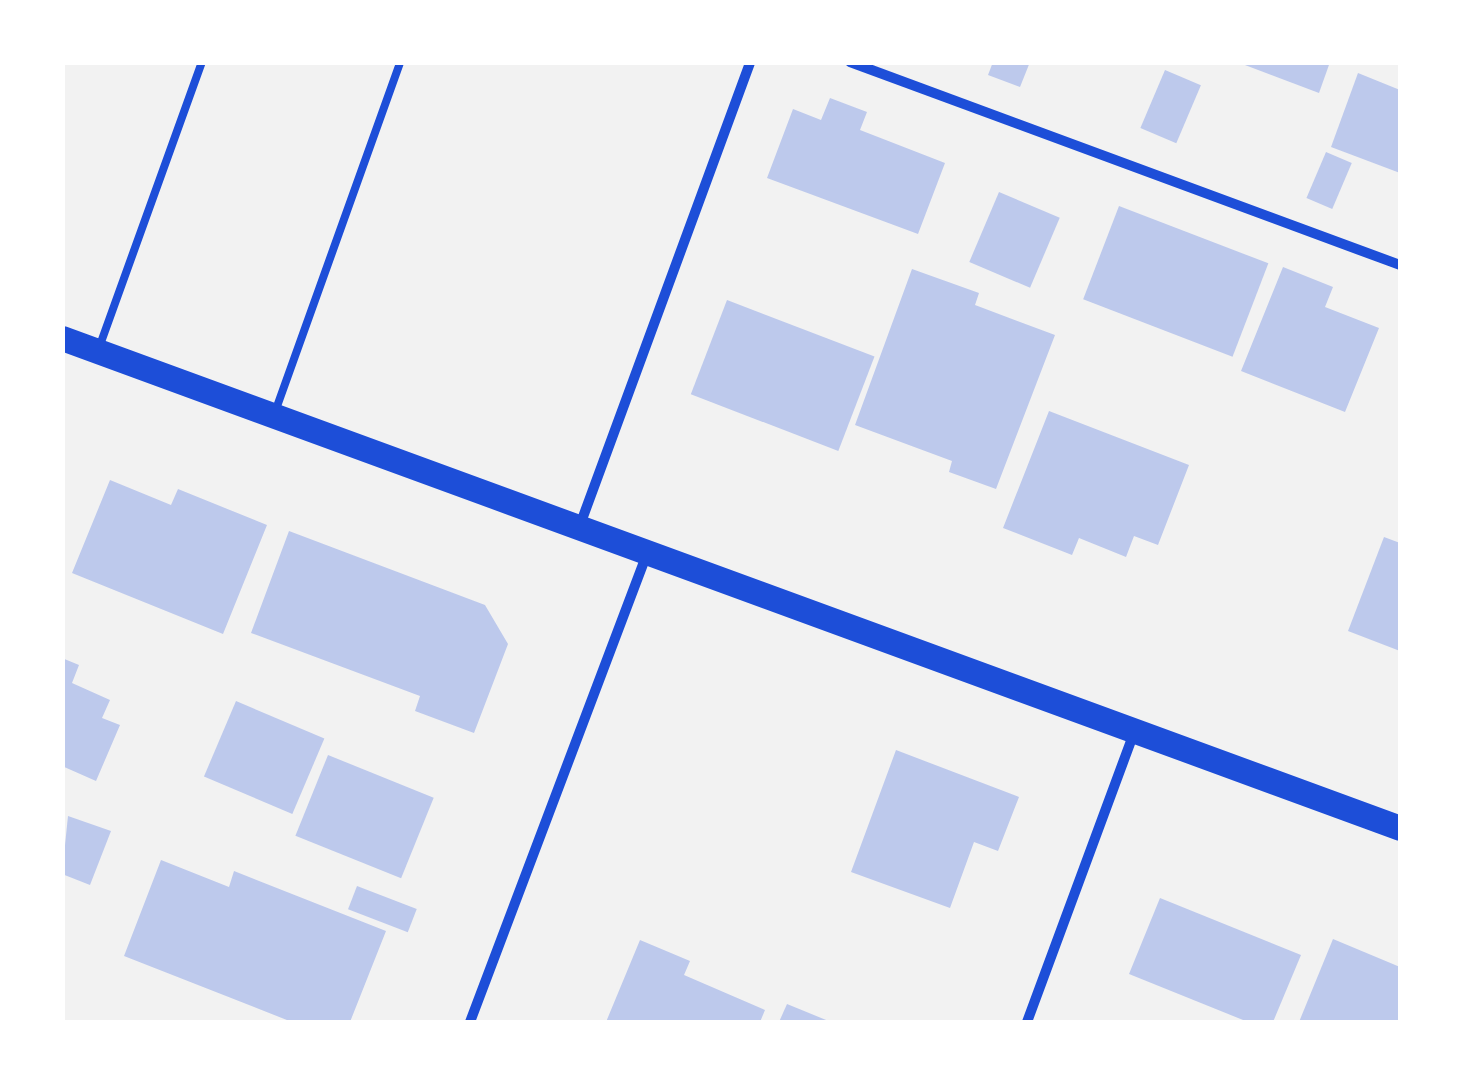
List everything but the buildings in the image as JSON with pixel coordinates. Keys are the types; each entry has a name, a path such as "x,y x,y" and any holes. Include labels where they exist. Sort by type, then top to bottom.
{"main road":[{"path":"62,338 646,556 1400,828"}],"street":[{"path":"578,530 750,62"},
{"path":"850,62 1400,265"},
{"path":"470,1022 646,556"},
{"path":"1027,1022 1135,732"}],"lane":[{"path":"98,351 202,62"},
{"path":"273,416 400,62"}]}
